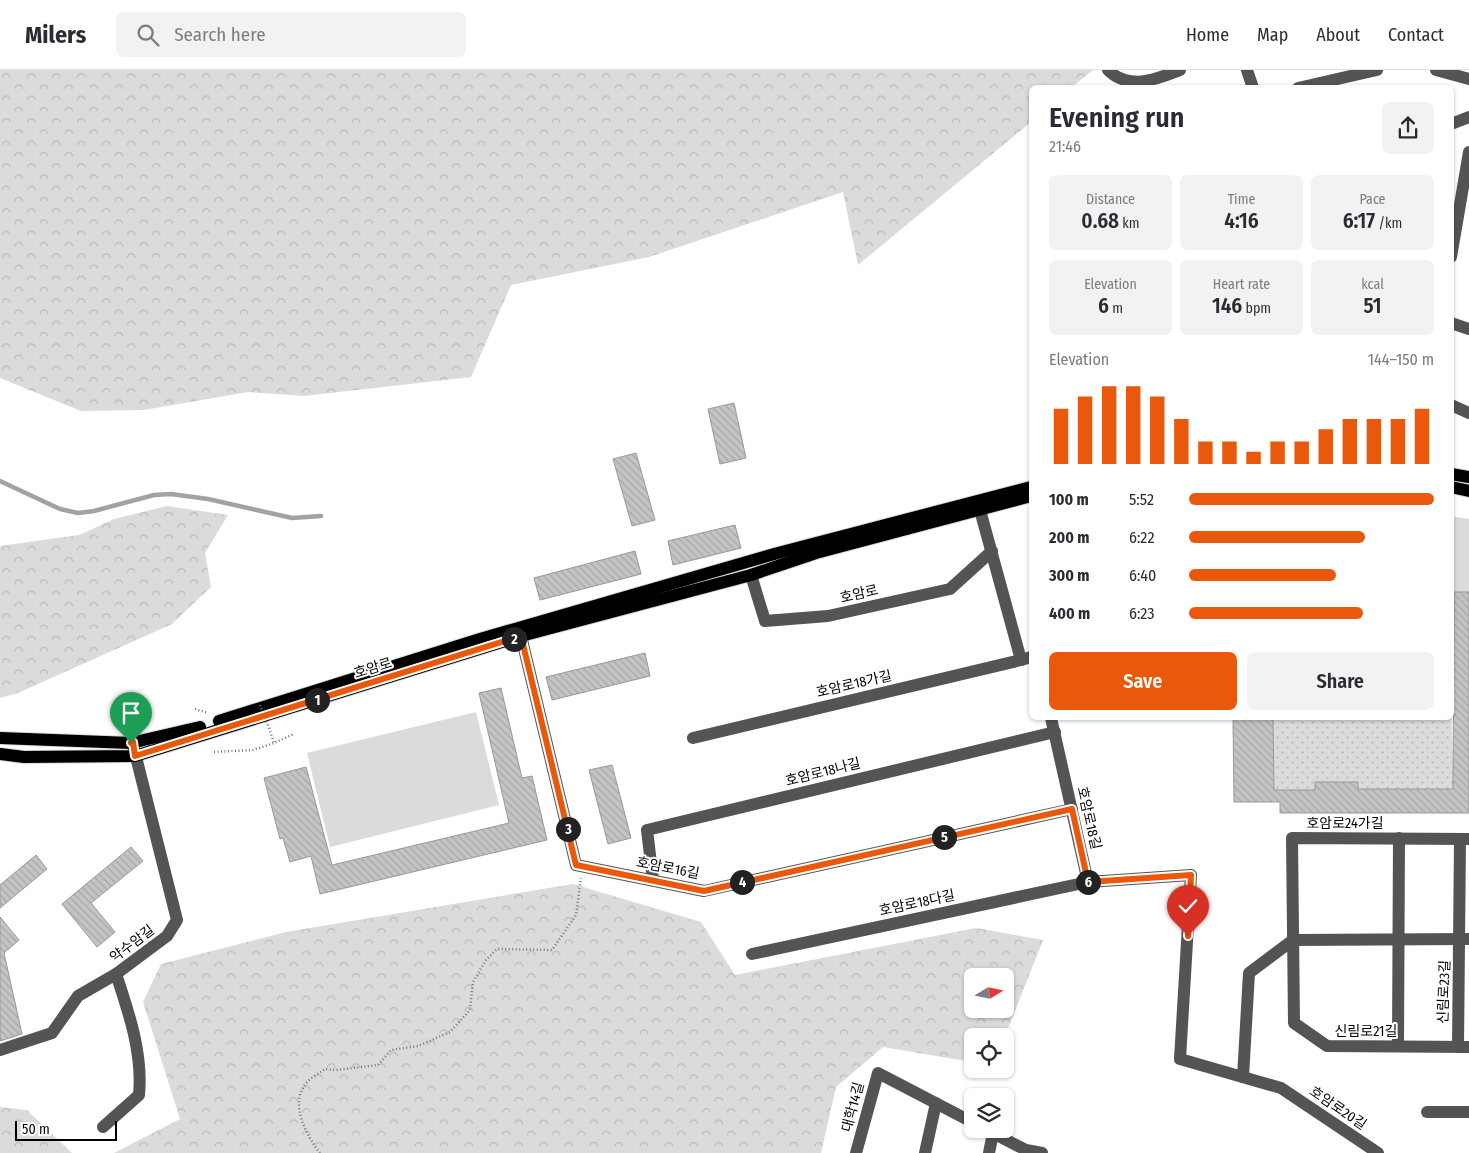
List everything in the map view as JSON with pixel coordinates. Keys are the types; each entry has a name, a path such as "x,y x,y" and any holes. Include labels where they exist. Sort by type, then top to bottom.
{"main road":[{"path":"1454,474 1469,477"},
{"path":"0,738 133,742 196,728 480,639 768,555 1029,488"},
{"path":"1454,488 1469,491"},
{"name":"호암로","path":"0,754 24,757 135,756 521,636 751,575 816,553 1029,497"}],"street":[{"path":"1108,70 1121,80 1133,82 1155,80 1180,70"},
{"path":"1247,70 1252,85"},
{"path":"1311,85 1377,70"},
{"path":"1436,70 1469,79"},
{"path":"1454,123 1469,117"},
{"path":"1454,246 1464,210 1469,152"},
{"path":"1454,324 1469,329"},
{"path":"1454,406 1469,413"},
{"path":"980,510 1026,658"},
{"name":"호암로","path":"751,575 765,620 828,616 950,588 992,551"},
{"path":"521,636 576,865 583,866"},
{"name":"호암로18가길","path":"693,738 1026,658"},
{"name":"호암로18길","path":"1052,720 1088,882"},
{"name":"호암로18나길","path":"652,880 646,830 1055,732"},
{"name":"약수암길","path":"0,1050 52,1033 78,996 116,974 167,936 177,920 133,742"},
{"name":"호암로16길","path":"583,866 704,891 1072,809"},
{"name":"호암로24가길","path":"1293,940 1292,838 1464,839"},
{"path":"1398,1046 1399,838"},
{"name":"신림로23길","path":"1463,1047 1464,839"},
{"name":"호암로20길","path":"1088,882 1191,875 1180,1059 1281,1088 1378,1153"},
{"name":"호암로18다길","path":"752,954 1088,882"},
{"name":"신림로23길","path":"1293,940 1465,939"},
{"path":"1242,1077 1249,973 1293,940"},
{"name":"신림로21길","path":"1293,940 1294,1023 1327,1046 1463,1047"},
{"path":"103,1128 138,1095 140,1076 130,1016 116,974"},
{"name":"대학14길","path":"856,1153 878,1074 964,1118"},
{"path":"925,1153 936,1103"},
{"path":"1427,1112 1469,1112"},
{"path":"989,1138 989,1153"},
{"path":"1003,1138 1026,1150 1042,1153"}],"path":[{"path":"260,704 273,742"},
{"path":"214,752 254,750 294,734"},
{"path":"320,1153 309,1139 300,1114 300,1096 307,1081 325,1069 336,1070 378,1065 391,1050 418,1046 450,1032 470,1010 473,982 486,960 497,949 552,950 576,914 583,866"}],"green space":[{"path":"0,70 1093,70 1074,85 1029,85 1029,124 858,265 843,192 649,257 511,285 471,377 304,396 248,392 144,410 81,411 0,378"},
{"path":"167,506 228,515 205,553 211,587 172,624 18,693 0,698 0,546 79,535 114,519"},
{"path":"1454,516 1469,519 1469,592 1454,636"},
{"path":"476,712 499,805 330,847 307,753"},
{"path":"1273,720 1452,720 1453,774 1460,775 1460,789 1358,789 1315,782 1315,790 1271,790 1274,773"},
{"path":"573,884 701,922 735,975 976,928 1043,940 1014,1013 1014,968 964,968 964,1018 1012,1018 1008,1028 964,1028 964,1061 883,1047 836,1087 821,1153 114,1153 180,1119 143,1002 161,964 286,932"},
{"path":"0,1107 27,1110 72,1153 0,1153"}],"building":[{"path":"734,403 746,458 720,464 708,409"},
{"path":"636,453 655,520 632,526 613,459"},
{"path":"735,525 741,548 673,565 668,541"},
{"path":"635,551 641,574 540,600 534,578"},
{"path":"1454,592 1469,592 1469,813 1280,813 1280,802 1234,802 1233,720 1273,720 1274,790 1315,790 1315,782 1358,782 1358,789 1453,789"},
{"path":"645,653 650,676 552,700 546,677"},
{"path":"501,688 522,778 532,776 547,840 320,894 311,856 290,862 283,838 280,839 264,778 306,767 332,865 509,823 479,693"},
{"path":"612,765 631,838 608,844 589,770"},
{"path":"131,847 143,861 91,903 115,932 97,947 62,904"},
{"path":"36,855 47,869 0,908 0,885"},
{"path":"0,917 19,940 4,953 22,1034 0,1041"}],"waterway":[{"path":"0,481 60,509 78,513 94,511 154,495 171,494 208,499 292,518 321,516"}],"route":[{"path":"131,743 133,742 135,756 218,729 406,674 521,636 576,865 704,891 1072,809 1088,882 1191,875 1188,936"}]}
